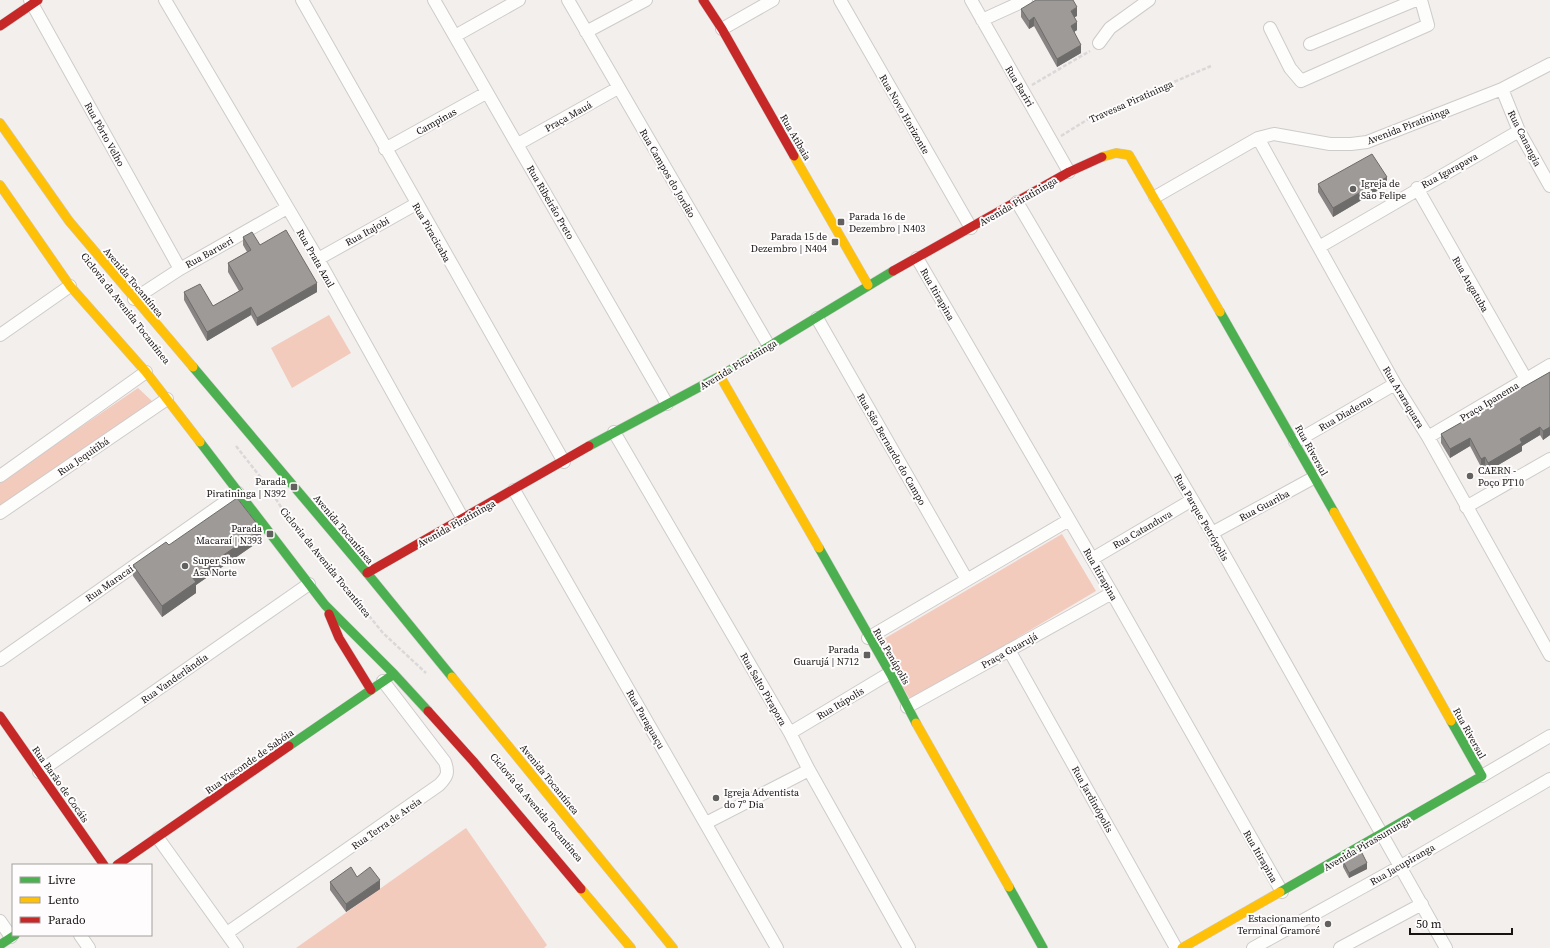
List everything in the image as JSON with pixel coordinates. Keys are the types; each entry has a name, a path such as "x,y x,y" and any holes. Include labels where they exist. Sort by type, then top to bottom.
{"street":[{"name":"Rua Prata Azul","path":"165,0 318,259 462,519"},
{"name":"Rua Piracicaba","path":"302,0 416,204 564,462"},
{"name":"Rua Ribeirão Preto","path":"434,0 486,93 518,144 667,404"},
{"path":"455,36 519,0"},
{"name":"Rua Campos do Jordão","path":"568,0 769,346"},
{"path":"586,32 646,0"},
{"name":"Rua Atibaia","path":"703,0 722,29 868,286"},
{"path":"722,29 774,0"},
{"name":"Rua Novo Horizonte","path":"840,0 970,228"},
{"name":"Rua Bariri","path":"971,0 1053,141 1069,172"},
{"path":"982,20 1026,0"},
{"path":"1099,43 1110,28 1149,0"},
{"path":"1310,44 1416,0"},
{"path":"1270,28 1290,68 1301,81 1428,26 1421,0"},
{"path":"0,26 33,1"},
{"name":"Rua Pôrto Velho","path":"33,1 180,268"},
{"name":"Avenida Piratininga","path":"1154,197 1258,138 1274,134 1330,144 1367,142 1502,89 1550,64"},
{"name":"Praça Mauá","path":"518,144 618,88"},
{"name":"Rua Canangia","path":"1502,89 1519,131 1550,186"},
{"name":"Campinas","path":"385,149 486,93"},
{"name":"Avenida Tocantínea","path":"0,123 69,221 367,573 673,948"},
{"name":"Rua Igarapava","path":"1319,247 1417,188 1519,131"},
{"name":"Rua Araraquara","path":"1258,138 1395,384 1428,437 1550,656"},
{"name":"Rua Riversul","path":"1109,154 1116,153 1129,155 1315,477 1482,776"},
{"name":"Avenida Piratininga","path":"367,573 564,462 614,432 720,376 868,286 1069,172 1109,154"},
{"name":"Rua Angatuba","path":"1417,188 1526,379"},
{"path":"1,190 70,286 146,372 325,605 388,678 473,761 631,948"},
{"name":"Rua Parque Petrópolis","path":"1018,202 1212,533 1446,948"},
{"name":"Rua Itajobi","path":"318,259 416,204"},
{"name":"Rua Barueri","path":"134,299 180,268 287,208"},
{"name":"Rua Itirapina","path":"917,258 1112,593 1282,892"},
{"path":"0,335 70,286"},
{"name":"Rua São Bernardo do Campo","path":"817,318 967,580"},
{"name":"Praça Ipanema","path":"1428,437 1550,365"},
{"path":"0,476 146,372"},
{"name":"Rua Penápolis","path":"720,376 868,638 890,673 907,707 1043,948"},
{"name":"Rua Diadema","path":"1295,442 1395,384"},
{"name":"Rua Jequitibá","path":"0,513 167,399"},
{"name":"Rua Salto Pirapora","path":"614,432 790,733 809,770 909,948"},
{"path":"1466,507 1550,459"},
{"name":"Rua Guariba","path":"1212,533 1315,477"},
{"name":"Rua Paraguaçu","path":"514,490 777,948"},
{"name":"Rua Maracai","path":"0,660 238,493"},
{"name":"Rua Catanduva","path":"1092,559 1192,500"},
{"path":"868,638 1069,520"},
{"name":"Rua Vanderlândia","path":"40,772 309,584"},
{"name":"Praça Guarujá","path":"907,707 1112,593"},
{"path":"325,605 339,638 371,690"},
{"name":"Rua Jardinópolis","path":"1009,650 1176,948"},
{"name":"Rua Itápolis","path":"790,733 890,673"},
{"name":"Rua Visconde de Sabóia","path":"119,864 388,678"},
{"name":"Rua Terra de Areia","path":"227,933 440,785 446,778 448,771 445,762 388,678"},
{"name":"Rua Barão de Cocáis","path":"0,716 103,864"},
{"name":"Avenida Pirassununga","path":"1182,948 1381,835 1550,736"},
{"path":"706,823 809,770"},
{"name":"Rua Jacupiranga","path":"1253,948 1401,866 1550,779"},
{"path":"158,838 237,948"},
{"path":"1340,948 1422,904"},
{"path":"0,921 12,935"},
{"path":"0,945 13,936"},
{"path":"81,936 89,948"}],"path":[{"path":"1023,90 1093,50 1099,43"},
{"name":"Travessa Piratininga","path":"1053,141 1090,118 1211,66"},
{"name":"Ciclovia da Avenida Tocantínea","path":"234,442 269,488 286,515 332,572 384,633 431,679"}],"shaded area":[{"path":"329,315 351,353 292,388 271,348"},
{"path":"138,388 153,402 0,508 0,482"},
{"path":"1062,534 1096,591 911,701 877,643"},
{"path":"466,828 547,945 544,948 296,948"}],"building":[{"path":"1036,0 1073,0 1077,7 1071,11 1077,22 1071,26 1081,45 1057,59 1034,17 1029,21 1021,9"},
{"name":"Igreja de São Felipe","path":"1372,154 1387,177 1333,208 1318,184"},
{"path":"286,230 317,283 257,318 251,307 207,332 184,292 200,284 213,306 243,289 228,263 251,250 243,237 252,232 260,245"},
{"path":"1550,372 1550,427 1543,431 1540,427 1520,439 1522,443 1488,463 1485,457 1481,459 1470,438 1450,449 1441,434"},
{"name":"Super Show Asa Norte","path":"237,498 261,529 192,577 196,582 162,606 133,565 166,542 169,545"},
{"path":"1361,851 1367,863 1349,873 1343,861"},
{"path":"351,867 357,877 370,867 380,880 346,904 330,882"}],"traffic: fast":[{"path":"589,446 720,376 893,271"},
{"path":"1220,312 1334,512"},
{"path":"193,367 367,573 452,677"},
{"path":"200,442 325,605 394,674 428,711"},
{"path":"819,548 890,673 916,723"},
{"path":"289,746 394,674"},
{"path":"1280,892 1482,776 1451,721"},
{"path":"1009,887 1043,948"},
{"path":"0,945 14,936"}],"traffic: slow":[{"path":"0,123 69,221 193,367"},
{"path":"1102,157 1116,153 1129,155 1220,312"},
{"path":"794,156 868,285"},
{"path":"0,185 70,286 146,372 200,442"},
{"path":"720,376 819,548"},
{"path":"1334,512 1451,721"},
{"path":"452,677 673,948"},
{"path":"916,723 1009,887"},
{"path":"581,889 631,948"},
{"path":"1182,948 1280,892"}],"traffic: jam":[{"path":"0,26 38,0"},
{"path":"703,0 722,29 794,156"},
{"path":"893,271 1069,172 1102,157"},
{"path":"367,573 589,446"},
{"path":"329,614 339,638 371,690"},
{"path":"428,711 473,761 581,889"},
{"path":"0,716 103,864"},
{"path":"118,864 289,746"}],"place":[{"name":"Igreja de São Felipe","path":"1353,189"},
{"name":"Parada 16 de Dezembro | N403","path":"841,222"},
{"name":"Parada 15 de Dezembro | N404","path":"835,242"},
{"name":"CAERN - Poço PT10","path":"1470,476"},
{"name":"Parada Piratininga | N392","path":"294,487"},
{"name":"Parada Macaraí | N393","path":"270,534"},
{"name":"Super Show Asa Norte","path":"185,566"},
{"name":"Parada Guarujá | N712","path":"867,655"},
{"name":"Igreja Adventista do 7º Dia","path":"716,798"},
{"name":"Estacionamento Terminal Gramoré","path":"1328,924"}]}
